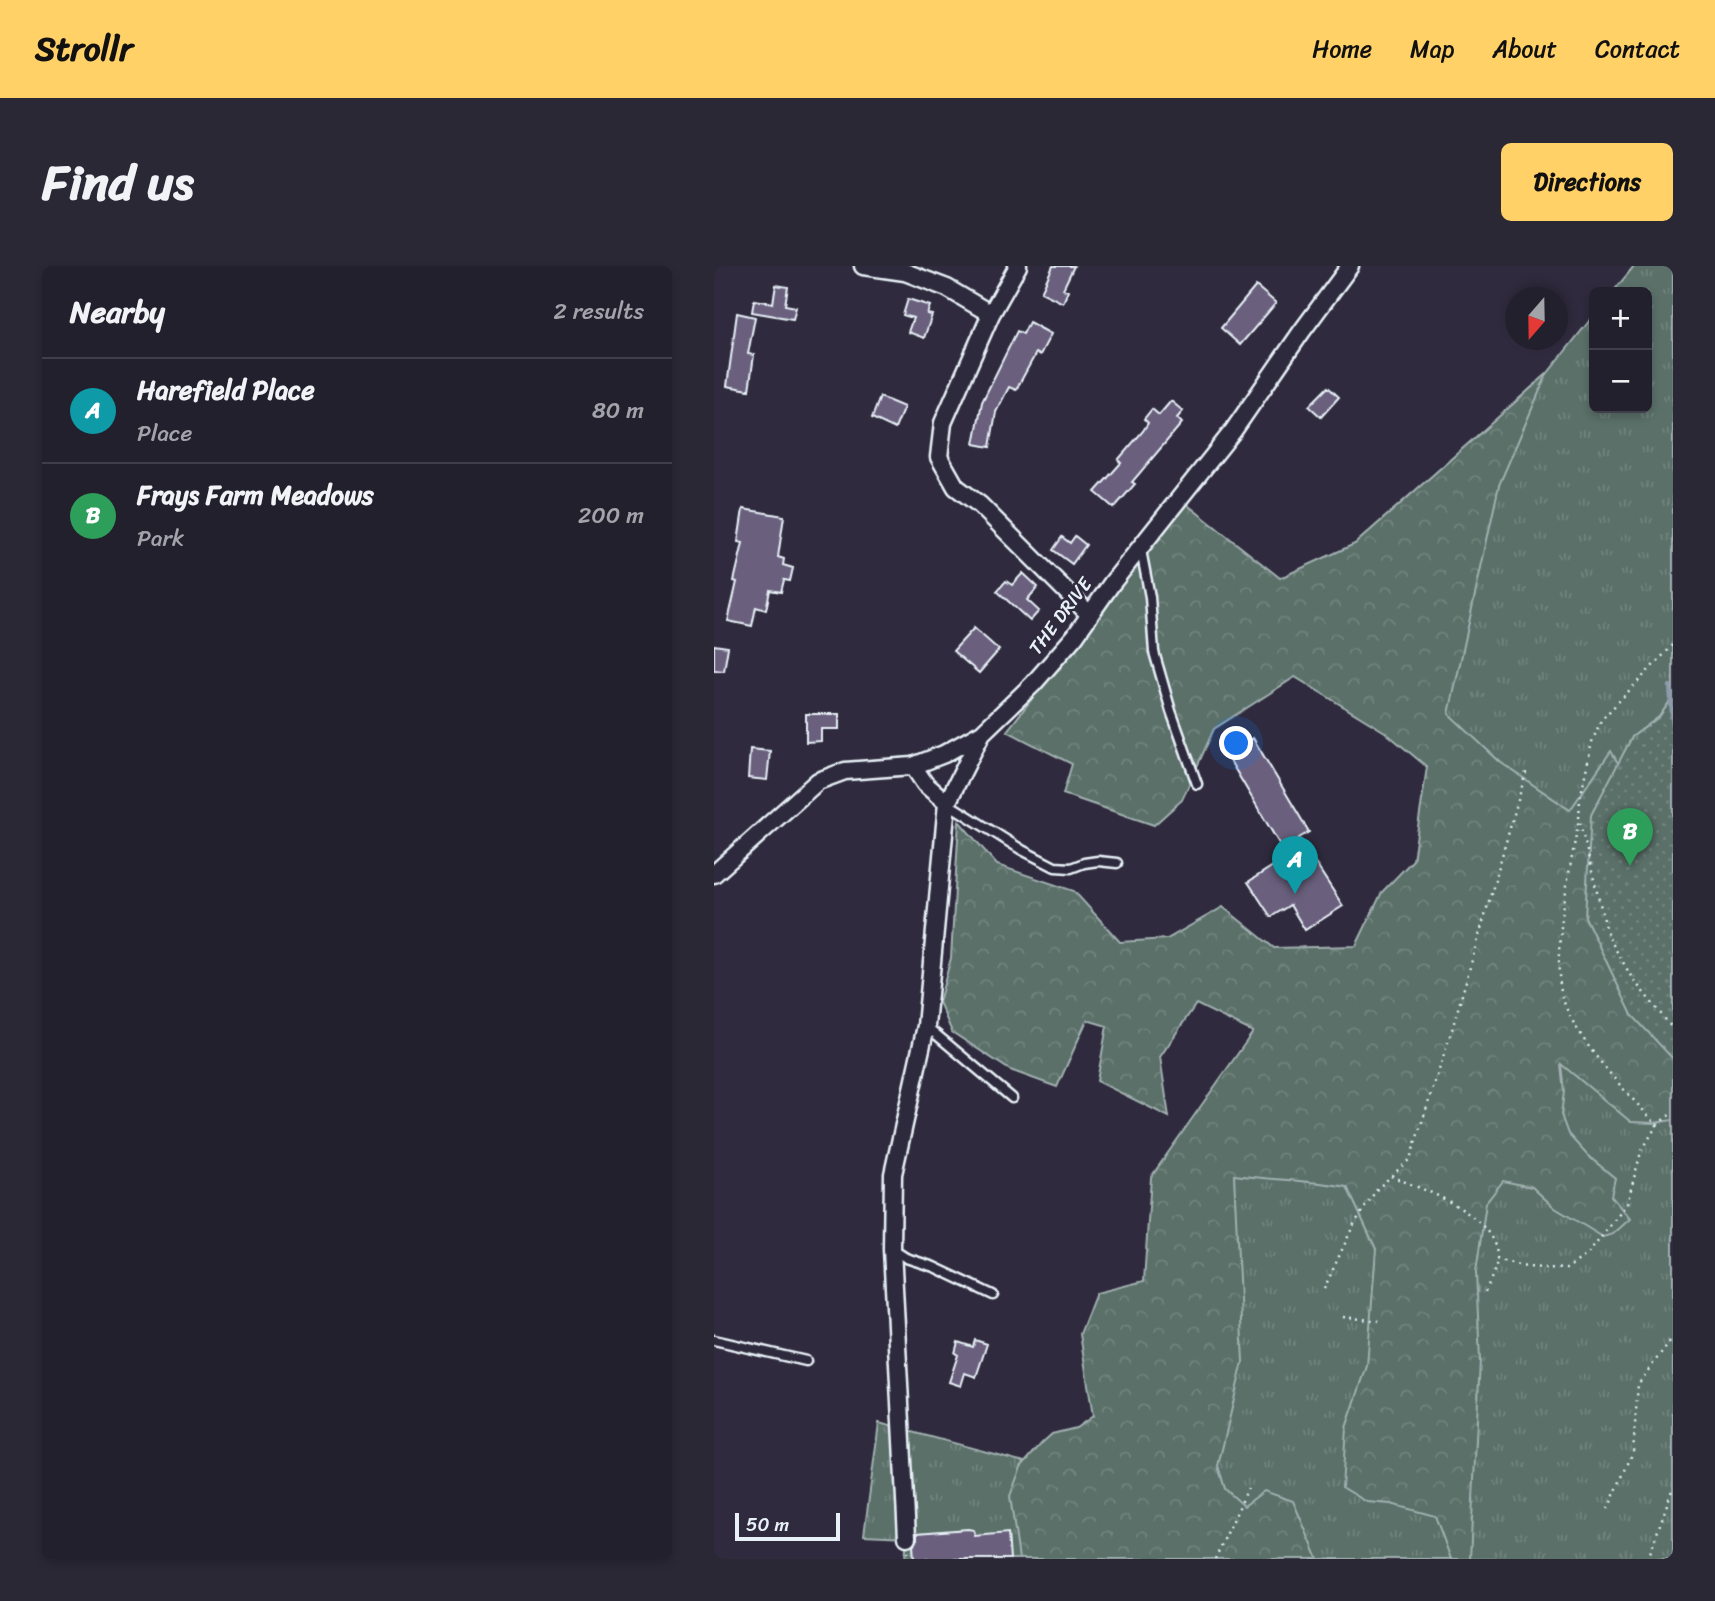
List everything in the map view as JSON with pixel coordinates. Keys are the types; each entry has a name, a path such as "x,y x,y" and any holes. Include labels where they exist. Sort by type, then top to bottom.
{"street":[{"path":"863,266 905,272 947,288 991,314"},
{"path":"1018,266 991,314 943,423 939,457 956,487 980,505 1090,615"},
{"name":"THE DRIVE","path":"714,874 818,781 845,771 913,766 944,754 982,733 1055,661 1140,547 1233,431 1308,321 1350,266"},
{"path":"907,1537 892,1248 893,1174 926,1026 947,803 982,733"},
{"path":"913,766 925,784 947,803"}],"lane":[{"path":"1140,547 1150,597 1154,652 1171,711 1197,784"},
{"path":"947,803 1022,850 1055,867 1071,869 1098,860 1117,863"},
{"path":"926,1026 1012,1098"},
{"path":"892,1248 906,1258 934,1266 993,1295"},
{"path":"714,1340 806,1361"}],"path":[{"path":"1657,1125 1600,1062 1562,997 1559,975 1561,937 1580,799 1592,742 1601,720 1673,645"},
{"path":"1324,1289 1353,1226 1377,1189 1410,1159 1451,1033 1527,769"},
{"path":"1579,819 1608,936 1632,978 1673,1029"},
{"path":"1496,1259 1526,1267 1566,1269 1588,1254 1627,1204 1642,1152 1657,1125 1673,1112"},
{"path":"1391,1176 1448,1199 1488,1231 1497,1255 1484,1295"},
{"path":"1343,1317 1379,1321"},
{"path":"1608,1509 1633,1452 1638,1384 1673,1337"},
{"path":"1648,1559 1673,1486"},
{"path":"1215,1559 1248,1488"}],"green space":[{"path":"1634,266 1673,266 1673,697 1659,717 1632,737 1673,1059 1673,1559 905,1559 907,1537 864,1535 879,1423 1054,1470 1225,1489 1218,1466 1233,1175 1500,762 1280,579 1355,544 1547,374 1589,321 1589,413 1652,413 1652,287 1617,287"},
{"path":"1547,374 1499,485 1449,714 1500,762 1570,810 1611,751 1618,763 1664,1003 1673,1012 1673,1120 1631,1122 1561,1064 1564,1092 1561,1115 1568,1134 1587,1155 1615,1178 1611,1196 1630,1219 1613,1234 1603,1237 1555,1208 1532,1187 1503,1181 1486,1203 1476,1272 1480,1360 1470,1559 1451,1559 1435,1516 1391,1504 1367,1502 1342,1487 1346,1428 1367,1366 1376,1249 1347,1187 1234,1175 1243,1362 1218,1466 1225,1489 1244,1506 1264,1491 1293,1501 1318,1559 1019,1559 1010,1496 1021,1467 1052,1434 1076,1428 1093,1416 1080,1334 1096,1293 1144,1281 1151,1177 1253,1032 1196,1004 1160,1057 1169,1117 1097,1081 1107,1026 1087,1020 1057,1087 1010,1070 952,1032 939,1002 951,958 959,821 997,865 1074,891 1120,942 1167,939 1223,907 1274,948 1356,946 1382,892 1413,860 1427,767 1385,732 1295,677 1214,729 1182,800 1154,825 1063,794 1072,764 1007,731 1059,664 1083,640 1096,617 1185,503 1280,578 1355,544"},
{"path":"1673,697 1673,1059 1632,1015 1585,917 1591,815 1632,737 1659,717"}],"building":[{"path":"1053,266 1074,266 1063,289 1068,291 1063,303 1041,292"},
{"path":"776,285 788,287 785,305 796,307 793,319 752,312 754,300 773,303"},
{"path":"1256,286 1276,303 1240,345 1221,328"},
{"path":"908,299 930,306 927,314 932,315 924,338 908,332 913,318 903,315"},
{"path":"737,313 755,317 748,354 754,355 749,390 727,386"},
{"path":"1029,322 1051,334 1040,355 1036,353 1016,390 1009,387 996,412 990,447 974,444 982,402 1017,331 1023,334"},
{"path":"1328,387 1339,397 1321,417 1309,406"},
{"path":"880,397 904,407 895,429 872,418"},
{"path":"1171,401 1183,411 1177,418 1182,423 1132,482 1135,484 1114,508 1095,492 1121,463 1118,460 1143,431 1148,423 1144,419 1152,409 1159,415"},
{"path":"743,509 784,516 778,557 784,559 783,565 793,568 790,581 784,580 781,592 770,590 766,610 756,607 752,626 728,621 743,543 738,542"},
{"path":"1075,536 1086,545 1072,564 1053,550 1062,537 1070,543"},
{"path":"1023,573 1038,587 1027,600 1039,611 1030,621 997,591 1006,581 1012,585"},
{"path":"974,628 999,650 979,673 953,651"},
{"path":"714,645 728,647 724,671 714,670"},
{"path":"806,714 839,714 839,729 821,729 821,741 806,742"},
{"path":"1253,738 1309,832 1299,838 1343,906 1305,930 1290,905 1271,917 1248,882 1287,857 1226,754"},
{"path":"750,749 770,751 767,780 748,778"},
{"path":"975,1340 987,1344 976,1377 965,1373 961,1386 949,1382 958,1355 955,1353 958,1342 973,1347"},
{"path":"974,1530 975,1536 1008,1533 1010,1559 914,1559 913,1545 917,1541 917,1533"}],"waterway":[{"path":"1670,686 1673,726"}],"place":[{"name":"Frays Farm Meadows","path":"1630,866"},
{"name":"Harefield Place","path":"1295,894"}]}
